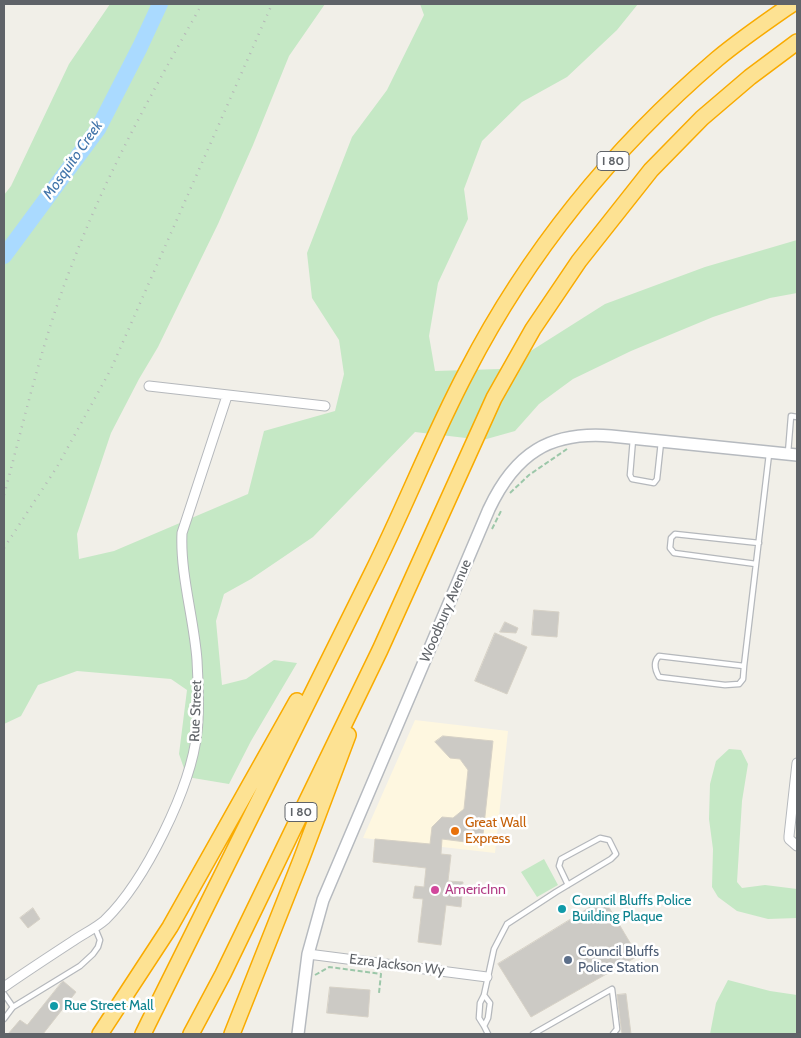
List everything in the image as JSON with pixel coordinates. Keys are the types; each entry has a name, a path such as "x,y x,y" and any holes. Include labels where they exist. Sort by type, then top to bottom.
{"highway":[{"name":"I 80","path":"144,1034 231,854 380,557 466,372 492,325 529,266 580,198 627,144 718,58 792,4"},
{"name":"I 80","path":"191,1034 223,974 380,650 494,398 533,328 579,261 651,170 702,118 750,77 797,42"},
{"path":"100,1034 170,927 380,557"},
{"path":"232,1034 301,860 380,650"}],"main road":[{"name":"Woodbury Avenue","path":"298,1034 319,912 489,509 505,480 524,460 542,447 583,435 633,438 793,455"}],"street":[{"path":"149,386 325,406"},
{"name":"Rue Street","path":"4,987 104,921 124,898 151,856 186,782 198,732 197,660 181,549 182,533 227,396"},
{"path":"797,763 789,836 789,839 797,846"},
{"name":"Ezra Jackson Wy","path":"313,955 487,976"}],"lane":[{"path":"793,455 791,416 797,416"},
{"path":"633,438 630,475 632,480 654,482 657,479 661,441"},
{"path":"744,666 659,656 656,659 655,670 659,677 733,685 739,684 743,679 769,452"},
{"path":"756,564 674,553 670,548 671,538 675,534 758,543"},
{"path":"488,1034 479,1018 480,1003 484,995 494,949 507,924 611,859 616,854 609,840 600,838 561,859 559,866 568,885"},
{"path":"4,1019 13,1007 80,966 93,954 100,940 94,927"},
{"path":"533,1034 612,989 617,1029 613,1034"},
{"path":"4,994 13,1007"},
{"path":"484,995 490,1003 488,1018 484,1026"}],"path":[{"path":"509,494 529,475 573,446"},
{"path":"491,533 501,509"},
{"path":"313,955 315,975 329,967 381,974 380,993"}],"shaded area":[{"path":"415,720 508,731 495,853 363,838"}],"green space":[{"path":"110,4 325,4 289,56 218,224 158,347 111,433 77,534 79,559 114,551 248,494 264,431 335,411 344,374 339,340 312,298 307,253 352,137 387,90 424,15 420,4 638,4 617,30 567,77 522,102 482,141 464,189 468,219 438,283 429,336 435,371 500,369 605,304 705,267 797,240 797,293 770,298 713,317 631,351 573,379 539,404 515,431 483,440 415,432 313,537 251,579 224,594 216,621 222,685 246,679 274,660 297,663 251,741 229,784 187,777 179,754 187,690 171,679 77,671 38,685 21,716 4,724 4,195 11,186 69,64"},
{"path":"729,749 741,750 748,764 742,801 737,882 742,888 765,885 797,889 797,918 768,919 737,911 718,897 712,887 713,849 709,819 710,784 716,761"},
{"path":"544,859 558,885 537,897 521,872"},
{"path":"728,980 770,991 797,995 797,1034 710,1034 716,1003"}],"building":[{"path":"534,610 559,612 557,637 532,635"},
{"path":"505,622 518,628 516,633 500,632"},
{"path":"495,633 527,647 507,694 475,681"},
{"path":"443,736 493,741 482,844 442,839 441,854 451,855 448,881 463,882 461,907 446,905 441,945 418,942 423,899 413,898 415,886 424,887 426,868 373,862 375,839 430,844 432,827 442,817 453,818 464,809 468,770 460,759 450,758 435,742"},
{"name":"Council Bluffs Police Station","path":"604,899 638,956 531,1017 498,964"},
{"path":"33,908 40,919 28,928 20,918"},
{"name":"Rue Street Mall","path":"63,981 76,992 43,1034 8,1034 20,1020 27,1025"},
{"path":"330,987 370,990 368,1017 327,1013"},
{"path":"626,994 631,1034 622,1034 617,995"}],"waterway":[{"name":"Mosquito Creek","path":"4,256 98,129 160,4"}],"railway":[{"path":"4,495 44,348 62,290 86,228 133,130 202,4"},
{"path":"4,548 57,467 111,369 272,4"}],"place":[{"name":"Great Wall Express","path":"455,831"},
{"name":"AmericInn","path":"435,890"},
{"name":"Council Bluffs Police Building Plaque","path":"562,909"},
{"name":"Council Bluffs Police Station","path":"568,960"},
{"name":"Rue Street Mall","path":"54,1006"}]}
